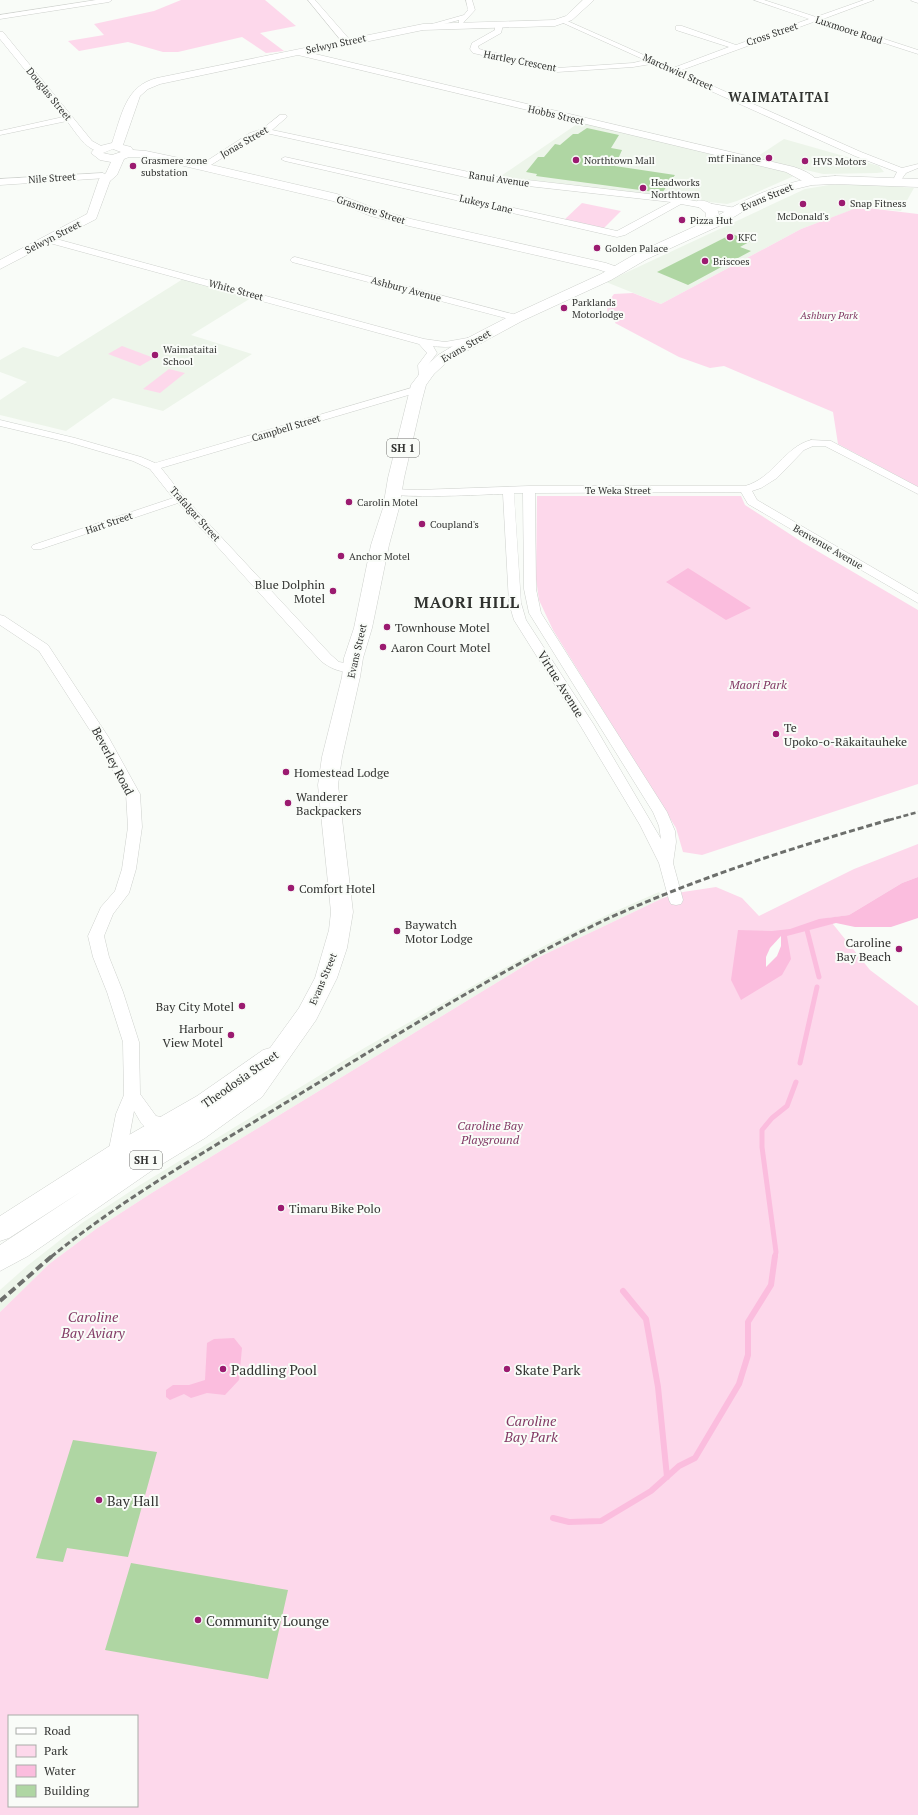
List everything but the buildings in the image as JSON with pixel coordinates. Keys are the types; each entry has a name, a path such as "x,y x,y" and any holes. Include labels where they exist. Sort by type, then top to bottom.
{"highway":[{"name":"Evans Street","path":"282,1050 308,1014 318,996 333,959 340,930 341,901 328,785 332,757 351,677 351,668 363,628 380,545 391,508 393,492 414,400 421,383 435,365 443,358 473,340 606,277 615,271 730,216 736,211 781,189 812,181 900,176 918,183"},
{"path":"701,204 713,212 712,219 706,227"},
{"name":"Theodosia Street","path":"0,1230 117,1154 206,1103 242,1076 282,1050"},
{"name":"Theodosia Street","path":"0,1259 19,1248 145,1161 223,1113 253,1090 282,1050"}],"street":[{"path":"0,17 109,0"},
{"path":"311,0 347,42"},
{"path":"457,26 472,10 469,0"},
{"name":"Selwyn Street","path":"0,265 92,216 104,177 111,175 135,95 144,87 157,81 429,26 550,24 569,18 588,0"},
{"name":"Luxmoore Road","path":"757,0 918,52"},
{"name":"Cross Street","path":"674,70 871,0"},
{"path":"914,0 918,1"},
{"path":"429,26 466,16"},
{"name":"Marchwiel Street","path":"563,21 858,154 900,176"},
{"name":"Hartley Crescent","path":"499,25 498,31 475,45 474,49 476,51 485,55 557,70 632,65 653,61"},
{"path":"679,28 736,47"},
{"name":"Douglas Street","path":"0,34 89,143 100,149"},
{"name":"Hobbs Street","path":"298,52 317,58 790,170 800,173 812,181"},
{"name":"Jonas Street","path":"203,166 253,135 265,131 283,117"},
{"path":"0,133 69,118"},
{"name":"Ranui Avenue","path":"265,131 280,133 483,178 680,201 736,211"},
{"path":"100,149 97,153 98,155 118,154"},
{"name":"Grasmere Street","path":"118,154 146,154 203,166 337,198 375,213 409,222 594,264 615,271"},
{"name":"Lukeys Lane","path":"285,159 617,234 622,233 680,201"},
{"path":"900,176 918,166"},
{"name":"Nile Street","path":"0,182 104,177"},
{"name":"White Street","path":"49,240 423,342 445,345 473,340"},
{"name":"Ashbury Avenue","path":"295,260 517,318"},
{"path":"421,383 423,365 432,354 423,342"},
{"name":"Campbell Street","path":"154,467 386,398 421,383"},
{"name":"Trafalgar Street","path":"0,423 71,440 137,459 154,467 180,499 326,658 335,666 351,668"},
{"name":"Te Weka Street","path":"393,492 417,493 529,489 745,489 757,486 773,476 800,448 811,443 827,443 918,491"},
{"name":"Virtue Avenue","path":"529,489 530,589 535,613 660,812 669,831 670,841 666,863"},
{"name":"Benvenue Avenue","path":"745,489 752,502 918,599"},
{"name":"Virtue Avenue","path":"508,490 515,603 520,620 647,825 666,863 676,900"},
{"name":"Hart Street","path":"37,547 180,499"},
{"name":"Beverley Road","path":"0,618 44,648 102,738 133,794 136,827 129,869 122,893 106,911 96,936 101,956 115,992 131,1042 132,1095 124,1114 117,1154"},
{"path":"132,1095 151,1122 170,1125"}],"shaded area":[{"path":"580,122 788,171 794,176 727,204 498,178"},
{"path":"784,139 879,166 884,172 823,174 755,158"},
{"path":"866,184 914,188 901,211 860,207 801,229 661,304 606,282 805,189 829,185"},
{"name":"Waimataitai School","path":"183,279 251,298 191,335 252,354 163,411 113,398 66,431 0,415 0,400 27,382 0,372 0,360 23,347 58,357"},
{"path":"659,892 663,898 537,958 150,1194 96,1229 49,1264 0,1312 0,1290 27,1266 82,1223 140,1185 366,1047 476,984 546,945 609,914"}],"green space":[{"path":"181,0 265,0 296,26 260,33 284,51 266,53 242,37 178,52 163,52 128,42 79,51 68,41 104,35 94,24 154,11"},
{"path":"582,203 621,211 603,229 564,220"},
{"name":"Ashbury Park","path":"859,207 918,214 918,487 838,444 833,412 724,366 710,368 679,357 615,323 618,316 607,313 608,302 614,294 633,293 661,304 801,229"},
{"path":"122,346 154,358 140,366 108,354"},
{"path":"169,369 185,373 160,393 143,389"},
{"name":"Maori Park","path":"537,496 741,496 745,505 802,542 918,610 918,784 702,855 683,852 676,828 553,630 539,600 536,579"},
{"name":"Caroline Bay Park","path":"918,844 918,877 902,883 849,915 828,918 870,970 918,1006 918,1815 0,1815 0,1312 49,1264 96,1229 150,1194 537,958 663,898 683,892 716,887 742,898 759,916 854,869"}],"water":[{"path":"688,568 751,608 726,620 666,582"},
{"path":"918,877 918,918 891,927 855,927 836,923 787,936 791,959 782,975 741,1000 731,980 738,930 772,931 790,929 819,919 849,915 902,883"},
{"name":"Paddling Pool","path":"234,1338 242,1348 239,1380 225,1395 207,1393 191,1398 184,1394 170,1400 166,1397 166,1390 173,1385 189,1385 205,1380 207,1343 214,1339"}],"pier":[{"path":"781,936 781,946 777,956 766,967 766,957 770,948"}],"waterway":[{"path":"807,930 819,977"},
{"path":"800,1063 817,987"},
{"path":"775,1257 776,1252 762,1147 762,1130 772,1118 787,1106 796,1082"},
{"path":"667,1477 679,1466 695,1458 739,1384 748,1355 748,1322 771,1285 775,1256"},
{"path":"623,1291 646,1319 658,1387 667,1477"},
{"path":"553,1518 569,1522 601,1521 651,1491 667,1477"}],"railway":[{"path":"889,820 918,812"},
{"path":"51,1257 109,1213 201,1154 488,981 567,939 607,919 712,876 783,852 892,819"},
{"path":"0,1301 52,1256"}],"place":[{"name":"mtf Finance","path":"769,158"},
{"name":"Northtown Mall","path":"576,160"},
{"name":"HVS Motors","path":"805,161"},
{"name":"Grasmere zone substation","path":"133,166"},
{"name":"Headworks Northtown","path":"643,188"},
{"name":"Snap Fitness","path":"842,203"},
{"name":"McDonald's","path":"803,204"},
{"name":"Pizza Hut","path":"682,220"},
{"name":"KFC","path":"730,237"},
{"name":"Golden Palace","path":"597,248"},
{"name":"Briscoes","path":"705,261"},
{"name":"Parklands Motorlodge","path":"564,308"},
{"name":"Waimataitai School","path":"155,355"},
{"name":"Carolin Motel","path":"349,502"},
{"name":"Coupland's","path":"422,524"},
{"name":"Anchor Motel","path":"341,556"},
{"name":"Blue Dolphin Motel","path":"333,591"},
{"name":"Townhouse Motel","path":"387,627"},
{"name":"Aaron Court Motel","path":"383,647"},
{"name":"Te Upoko-o-Rākaitauheke","path":"776,734"},
{"name":"Homestead Lodge","path":"286,772"},
{"name":"Wanderer Backpackers","path":"288,803"},
{"name":"Comfort Hotel","path":"291,888"},
{"name":"Baywatch Motor Lodge","path":"397,931"},
{"name":"Caroline Bay Beach","path":"899,949"},
{"name":"Bay City Motel","path":"242,1006"},
{"name":"Harbour View Motel","path":"231,1035"},
{"name":"Timaru Bike Polo","path":"281,1208"},
{"name":"Paddling Pool","path":"223,1369"},
{"name":"Skate Park","path":"507,1369"},
{"name":"Bay Hall","path":"99,1500"},
{"name":"Community Lounge","path":"198,1620"}],"district":[{"name":"WAIMATAITAI","path":"779,97"},
{"name":"MAORI HILL","path":"467,602"}],"park label":[{"name":"Caroline Bay Playground","path":"490,1132"},
{"name":"Caroline Bay Aviary","path":"93,1324"}]}
